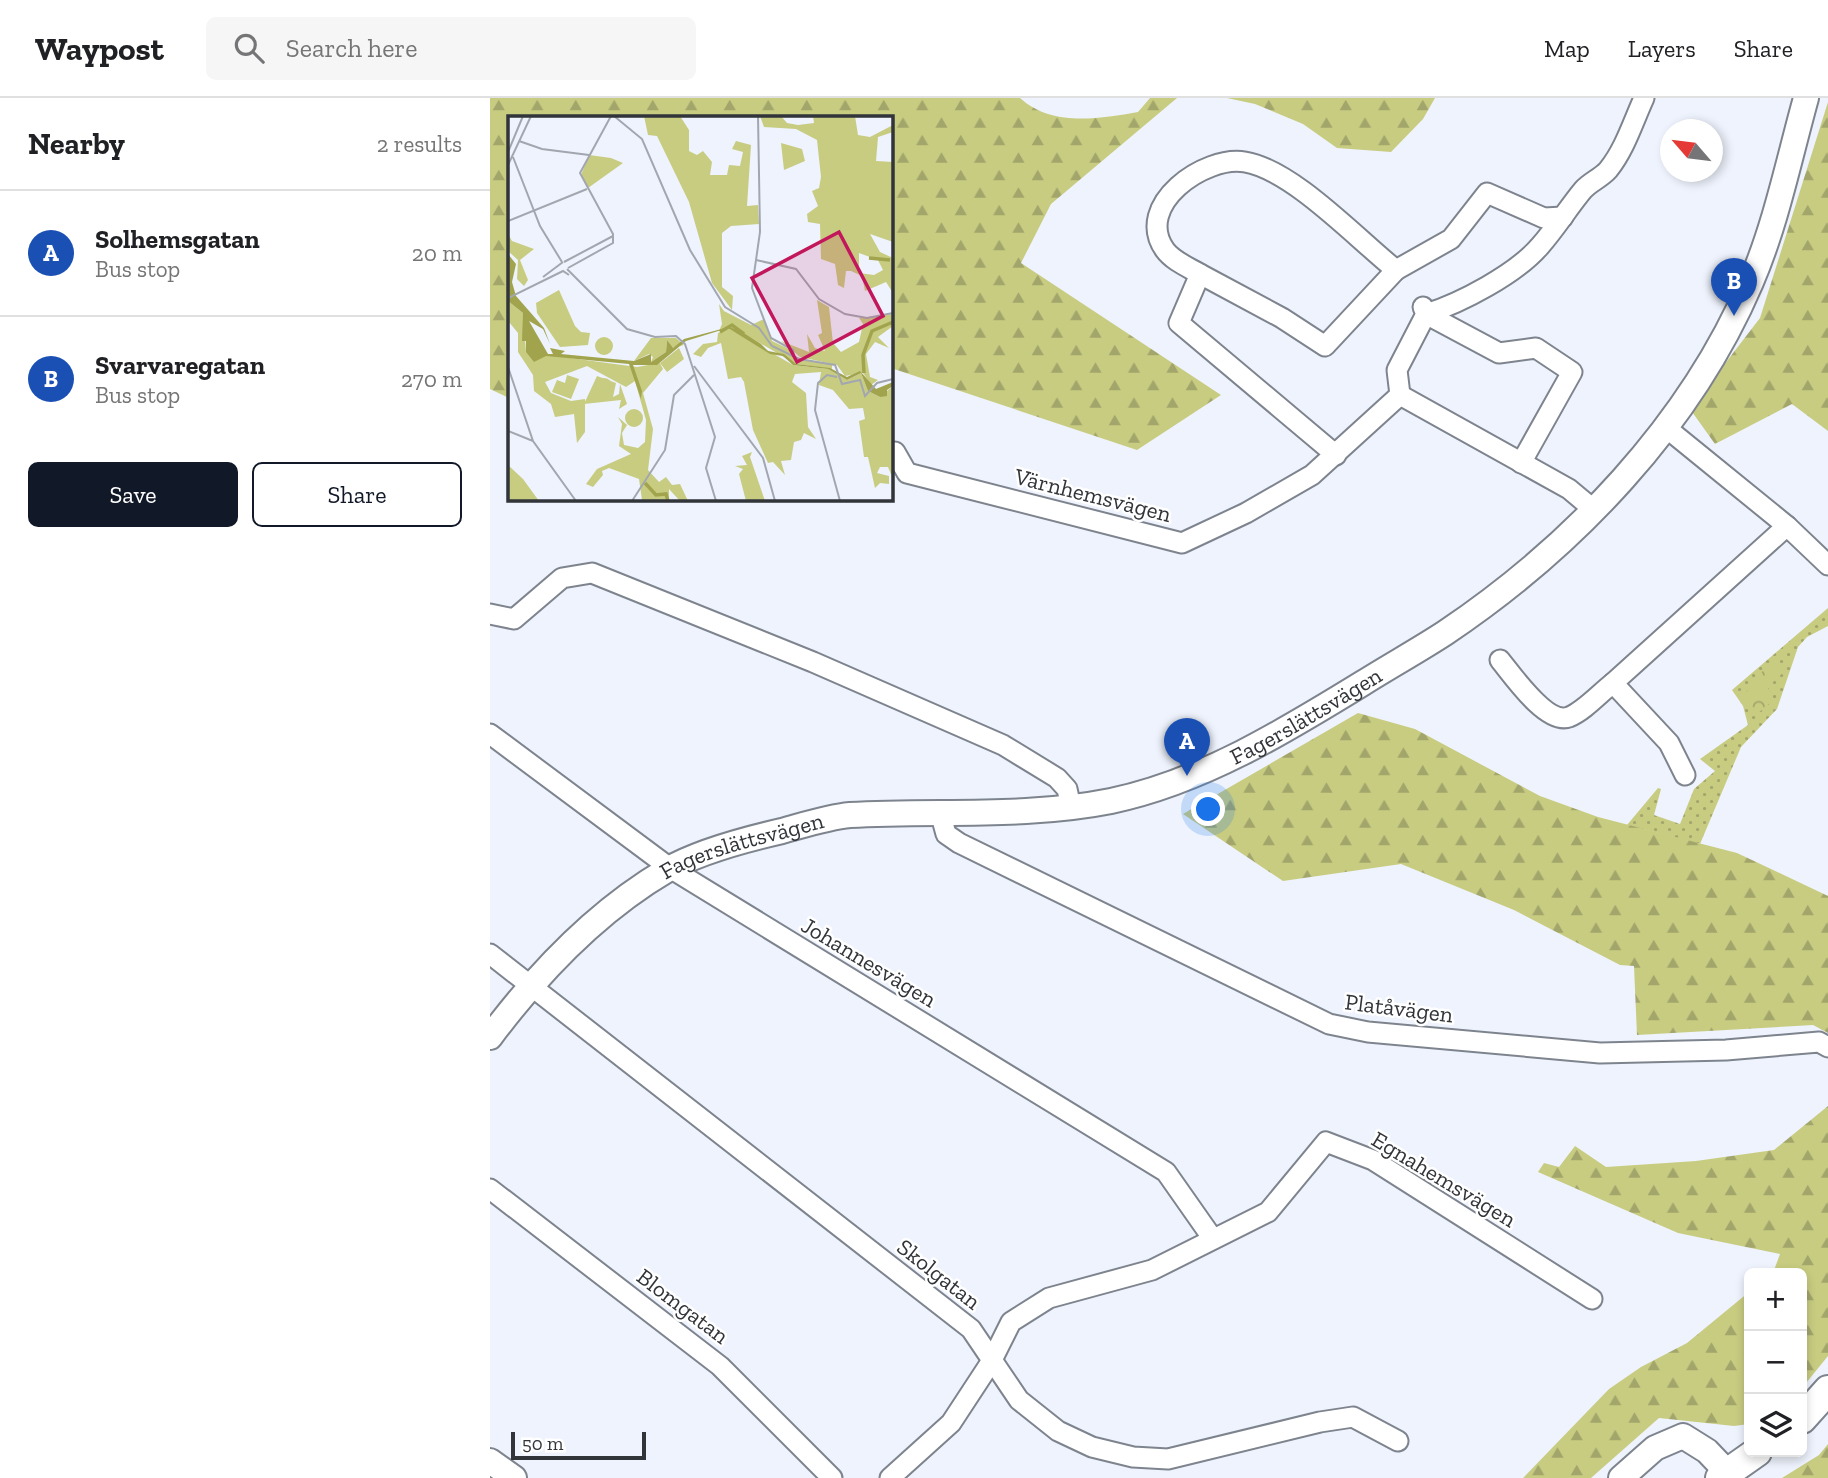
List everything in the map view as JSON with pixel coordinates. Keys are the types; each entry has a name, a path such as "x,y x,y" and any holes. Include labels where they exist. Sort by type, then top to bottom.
{"main road":[{"path":"1807,1413 1828,1390"},
{"path":"1724,1475 1750,1457"}],"street":[{"path":"1425,310 1445,308 1518,266 1539,247 1585,187 1606,172 1620,153 1643,98"},
{"name":"Fagerslättsvägen","path":"490,1037 531,985 606,913 670,868 752,838 844,816 1071,807 1115,800 1233,758 1306,718 1456,625 1546,556 1636,464 1713,356 1751,281 1767,237 1806,98"},
{"path":"1396,270 1281,176 1243,161 1230,162 1196,173 1175,186 1160,213 1160,239 1166,251 1200,274 1282,318 1325,346 1396,270 1451,239 1487,193 1544,218 1563,217"},
{"path":"1200,274 1179,323 1336,455"},
{"path":"1425,310 1397,370 1400,395 1569,489 1593,509"},
{"path":"1425,310 1499,354 1536,348 1572,372 1521,463"},
{"name":"Värnhemsvägen","path":"895,452 906,473 1182,543 1246,513 1312,475 1400,395"},
{"path":"1664,426 1787,526 1828,565"},
{"path":"1500,660 1545,712 1557,718 1569,717 1613,683 1787,526"},
{"path":"490,614 514,619 562,578 592,573 813,663 1003,745 1057,778 1067,789 1071,807"},
{"path":"1613,683 1669,743 1685,775"},
{"name":"Johannesvägen","path":"490,734 670,868 1166,1172 1213,1239"},
{"name":"Platåvägen","path":"940,812 946,834 960,843 1329,1024 1368,1032 1600,1053 1726,1050 1819,1042 1828,1046"},
{"name":"Skolgatan","path":"490,954 971,1329 1019,1400 1058,1431 1092,1447 1133,1457 1168,1459 1320,1422 1353,1418 1398,1441"},
{"name":"Egnahemsvägen","path":"890,1478 951,1423 991,1362 1011,1322 1049,1298 1152,1270 1268,1212 1326,1142 1373,1160 1592,1299"},
{"name":"Blomgatan","path":"490,1189 720,1366 832,1478"},
{"path":"1621,1478 1655,1448 1683,1436 1707,1451 1724,1475"},
{"path":"490,1461 514,1478"}],"green space":[{"path":"490,98 1020,98 1046,113 1061,117 1092,118 1138,112 1150,98 1177,98 1051,204 1021,263 1221,395 1137,450 892,368 892,116 508,116 508,398 490,389"},
{"path":"1227,98 1435,98 1423,119 1391,152 1337,148 1303,124 1255,104"},
{"path":"1828,102 1828,431 1792,404 1715,444 1690,409 1760,318"},
{"path":"1828,608 1828,626 1807,637 1798,647 1777,709 1741,747 1700,844 1627,825 1658,788 1661,789 1654,815 1680,824 1694,789 1715,771 1700,759 1748,725 1743,706 1732,690"},
{"path":"1775,660 1785,671 1767,687 1773,695 1770,703 1757,714 1743,698 1752,681"},
{"path":"1358,713 1415,729 1540,796 1598,817 1737,853 1828,896 1828,1033 1813,1025 1637,1035 1634,966 1620,965 1514,910 1401,864 1283,881 1183,814"},
{"path":"1828,1106 1828,1356 1807,1382 1807,1268 1775,1268 1780,1254 1678,1233 1538,1172 1544,1163 1559,1167 1575,1146 1606,1167 1696,1161 1774,1150"},
{"path":"1744,1296 1744,1425 1734,1426 1659,1418 1591,1478 1523,1478 1609,1389 1641,1367 1687,1343"},
{"path":"1828,1444 1828,1478 1782,1478 1819,1455"}],"place":[{"name":"Svarvaregatan","path":"1734,316"},
{"name":"Solhemsgatan","path":"1187,776"}]}
